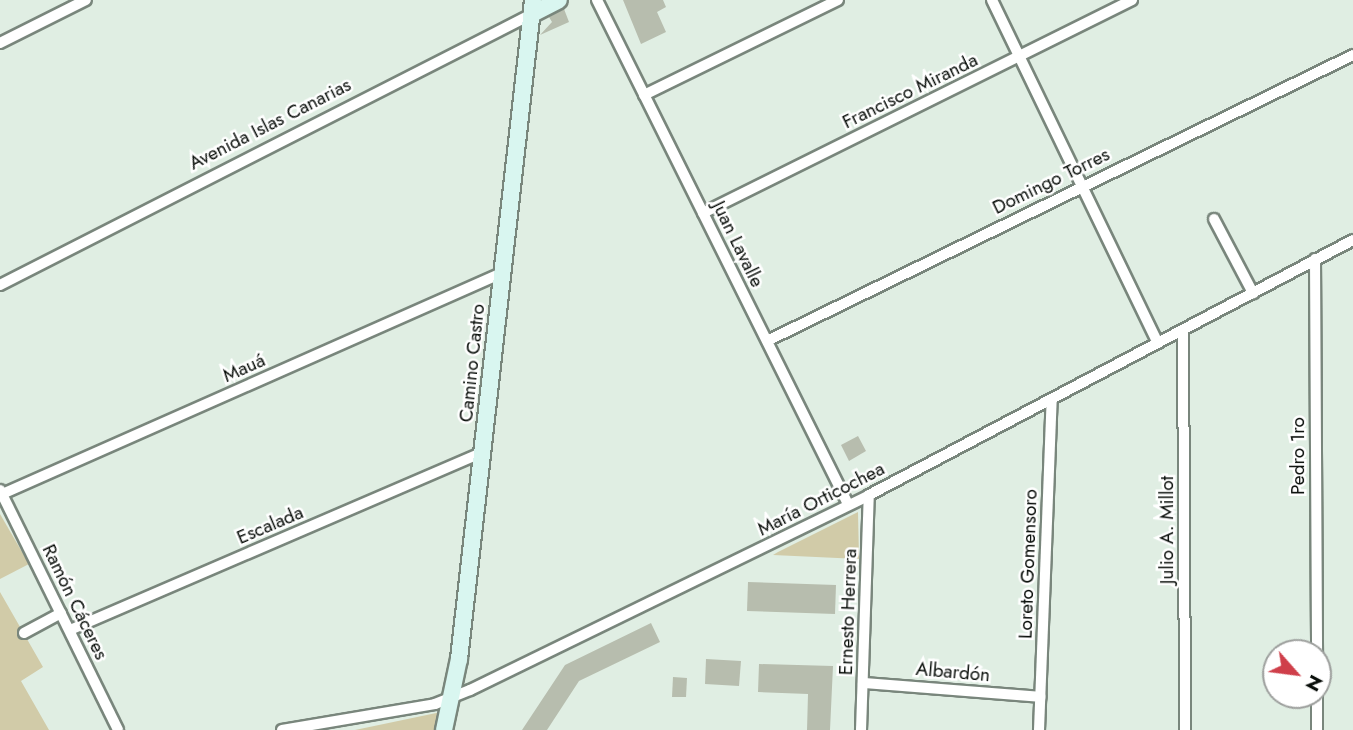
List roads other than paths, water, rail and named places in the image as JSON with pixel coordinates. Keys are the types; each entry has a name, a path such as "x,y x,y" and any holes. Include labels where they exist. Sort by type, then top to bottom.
{"street":[{"path":"0,43 86,0"},
{"name":"Avenida Islas Canarias","path":"0,285 533,7 559,0"},
{"name":"Juan Lavalle","path":"597,0 848,504"},
{"path":"644,95 838,0"},
{"path":"992,0 1158,343"},
{"name":"Francisco Miranda","path":"703,213 1132,0"},
{"name":"Camino Castro","path":"444,730 452,697 483,453 533,7"},
{"name":"Domingo Torres","path":"766,341 1353,55"},
{"path":"1214,219 1253,293"},
{"name":"María Orticochea","path":"282,730 435,704 452,697 869,495 1353,240"},
{"name":"Pedro 1ro","path":"1315,260 1317,639"},
{"name":"Mauá","path":"1,493 502,273"},
{"name":"Julio A. Millot","path":"1184,330 1185,730"},
{"name":"Loreto Gomensoro","path":"1039,730 1052,398"},
{"name":"Escalada","path":"69,630 483,453"},
{"name":"Ramón Cáceres","path":"1,493 118,730"},
{"name":"Ernesto Herrera","path":"861,730 869,495"},
{"path":"24,633 61,613"},
{"name":"Albardón","path":"863,682 1040,697"},
{"path":"1317,709 1317,730"}]}
